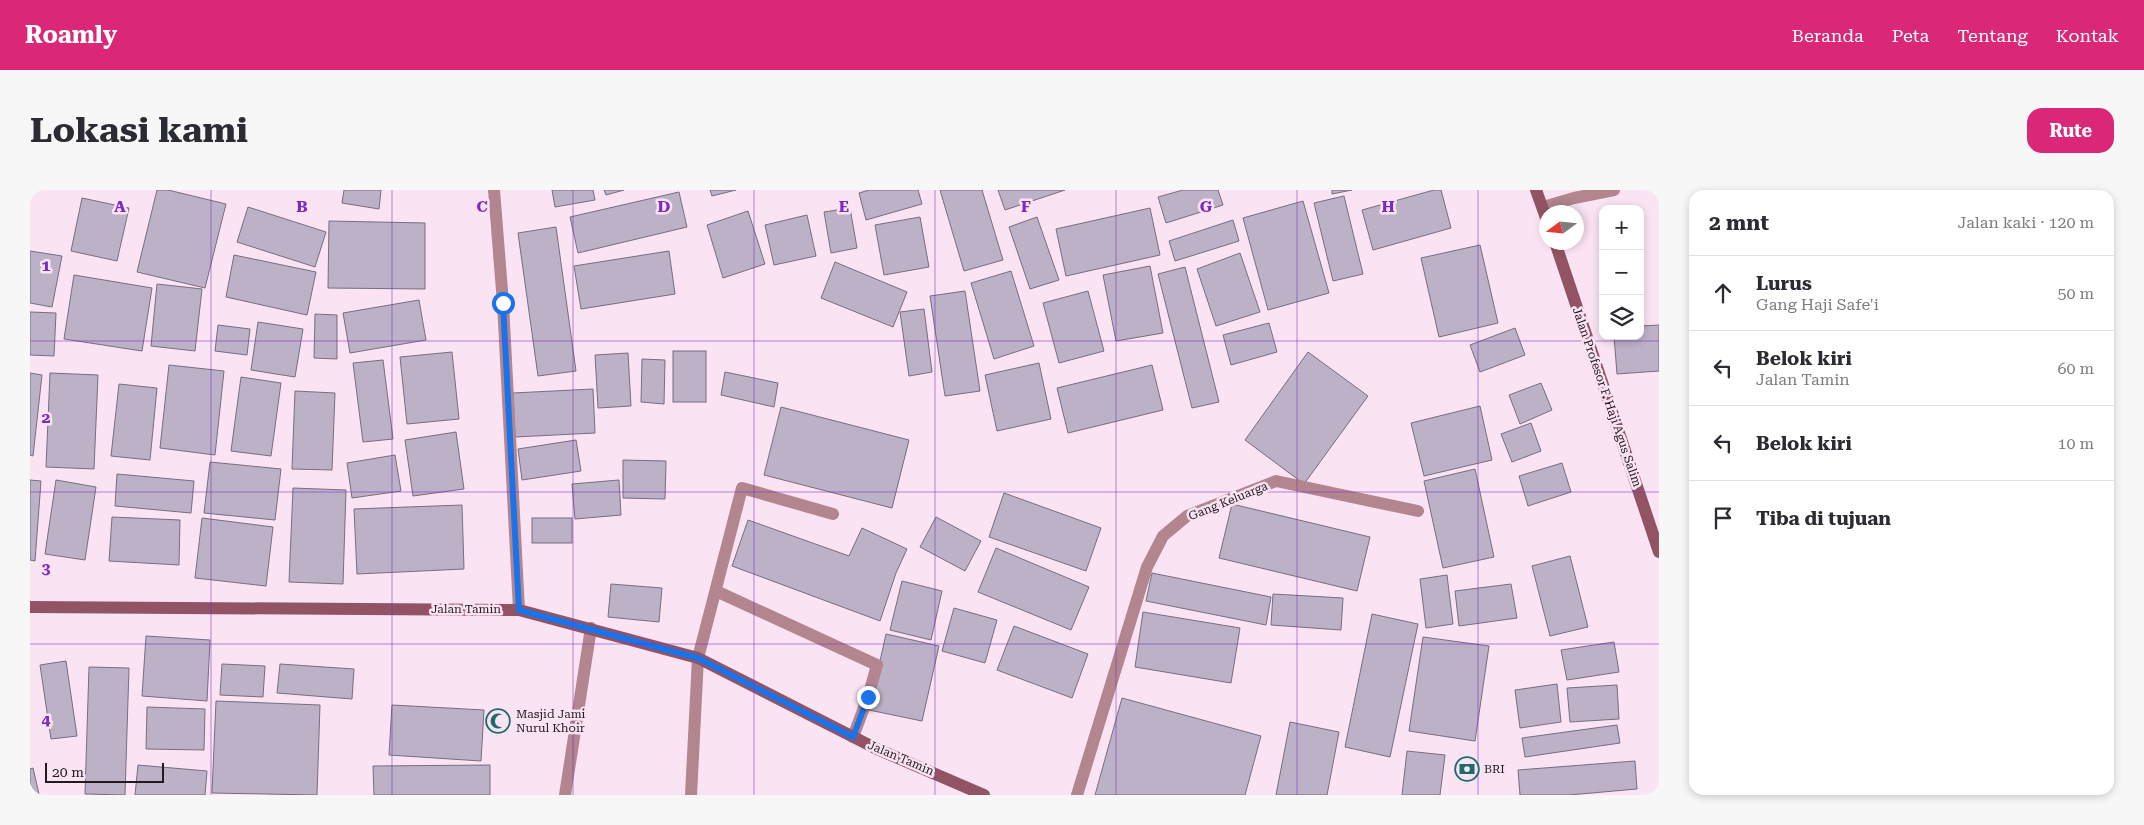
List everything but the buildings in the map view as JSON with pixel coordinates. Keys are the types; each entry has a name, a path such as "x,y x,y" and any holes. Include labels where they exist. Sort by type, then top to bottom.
{"main road":[{"path":"1536,190 1542,205"},
{"name":"Jalan Profesor F. Haji Agus Salim","path":"1558,250 1656,532 1659,552"},
{"name":"Jalan Tamin","path":"30,607 519,610 698,658 877,749 984,795"}],"street":[{"path":"494,190 503,313 519,610"},
{"path":"1560,205 1574,198 1614,190"},
{"name":"Gang Keluarga","path":"1077,795 1147,567 1163,536 1187,516 1276,482 1418,511"},
{"path":"695,794 698,658 742,488 833,514"},
{"path":"716,591 877,665 868,697 853,737"},
{"path":"565,795 591,628"}],"place":[{"name":"Masjid Jami Nurul Khoir","path":"498,721"},
{"name":"BRI","path":"1467,769"}],"route":[{"path":"503,303 519,610 698,658 853,737 868,697"}]}
